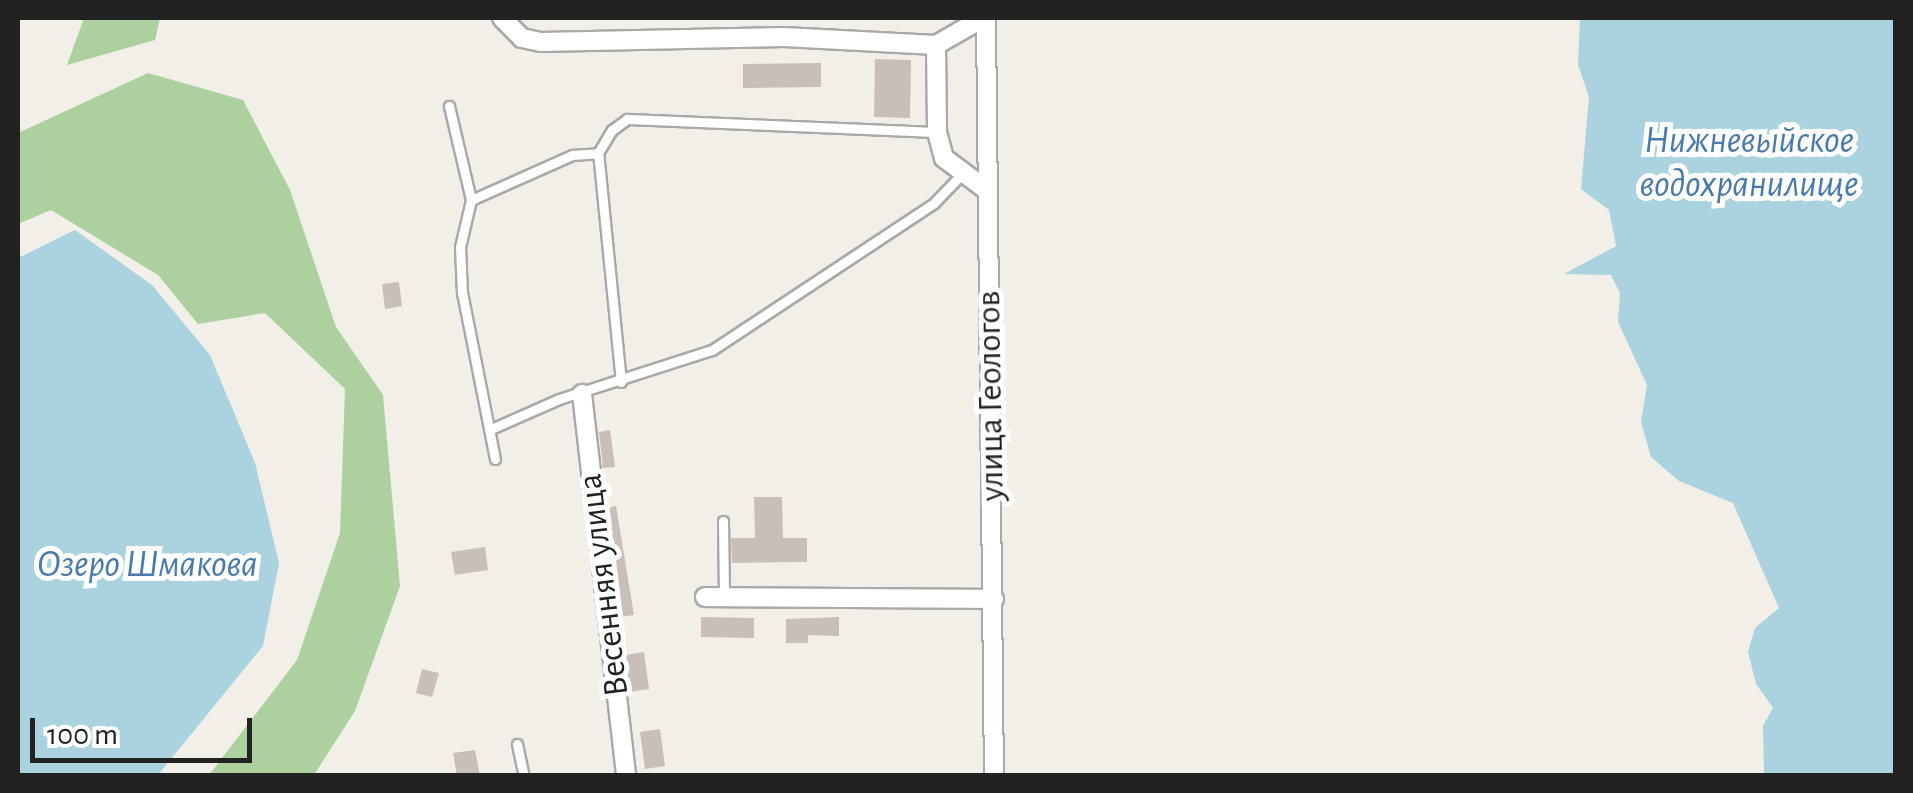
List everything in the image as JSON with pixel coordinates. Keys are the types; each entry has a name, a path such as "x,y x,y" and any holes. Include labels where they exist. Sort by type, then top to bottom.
{"street":[{"path":"502,18 522,38 541,42 645,27 783,27 936,46 984,18"},
{"name":"улица Геологов","path":"984,18 994,776"},
{"path":"936,46 937,132 944,158 960,175 988,191"},
{"name":"Весенняя улица","path":"582,394 626,776"},
{"path":"714,597 994,599"}],"lane":[{"path":"448,106 471,200 460,247 462,293 496,460"},
{"path":"471,200 559,160 598,153 627,119 937,132"},
{"path":"598,153 620,382"},
{"path":"492,429 712,350 934,203 960,175"},
{"path":"714,597 724,521"},
{"path":"517,744 524,776"}],"green space":[{"path":"84,18 160,18 155,40 67,65"},
{"path":"148,73 243,100 290,190 336,327 383,395 400,586 355,711 314,775 209,775 297,660 340,533 345,389 265,313 198,324 158,275 51,210 18,224 18,133"}],"water":[{"name":"Нижневыйское водохранилище","path":"1580,18 1895,18 1895,775 1764,775 1763,726 1773,708 1756,684 1748,652 1755,628 1779,608 1733,503 1679,481 1651,457 1641,422 1647,385 1618,322 1620,293 1611,275 1564,274 1616,246 1609,210 1581,189 1589,97 1578,65"},
{"name":"Озеро Шмакова","path":"75,230 152,285 210,355 255,463 279,563 263,646 158,775 18,775 18,258"}],"building":[{"path":"875,59 911,60 910,118 874,117"},
{"path":"821,63 821,87 743,88 743,64"},
{"path":"399,282 402,306 385,309 382,284"},
{"path":"610,430 615,467 603,468 599,432"},
{"path":"754,497 782,497 783,538 807,538 807,562 732,563 731,538 755,538"},
{"path":"616,506 634,615 620,617 608,508"},
{"path":"485,547 488,570 455,575 451,552"},
{"path":"701,617 754,618 754,638 701,637"},
{"path":"839,617 839,636 808,635 808,643 786,643 786,619"},
{"path":"644,652 649,689 630,692 625,655"},
{"path":"422,669 439,673 432,697 416,693"},
{"path":"660,729 665,766 645,769 640,732"},
{"path":"475,750 480,776 457,776 453,753"}]}
